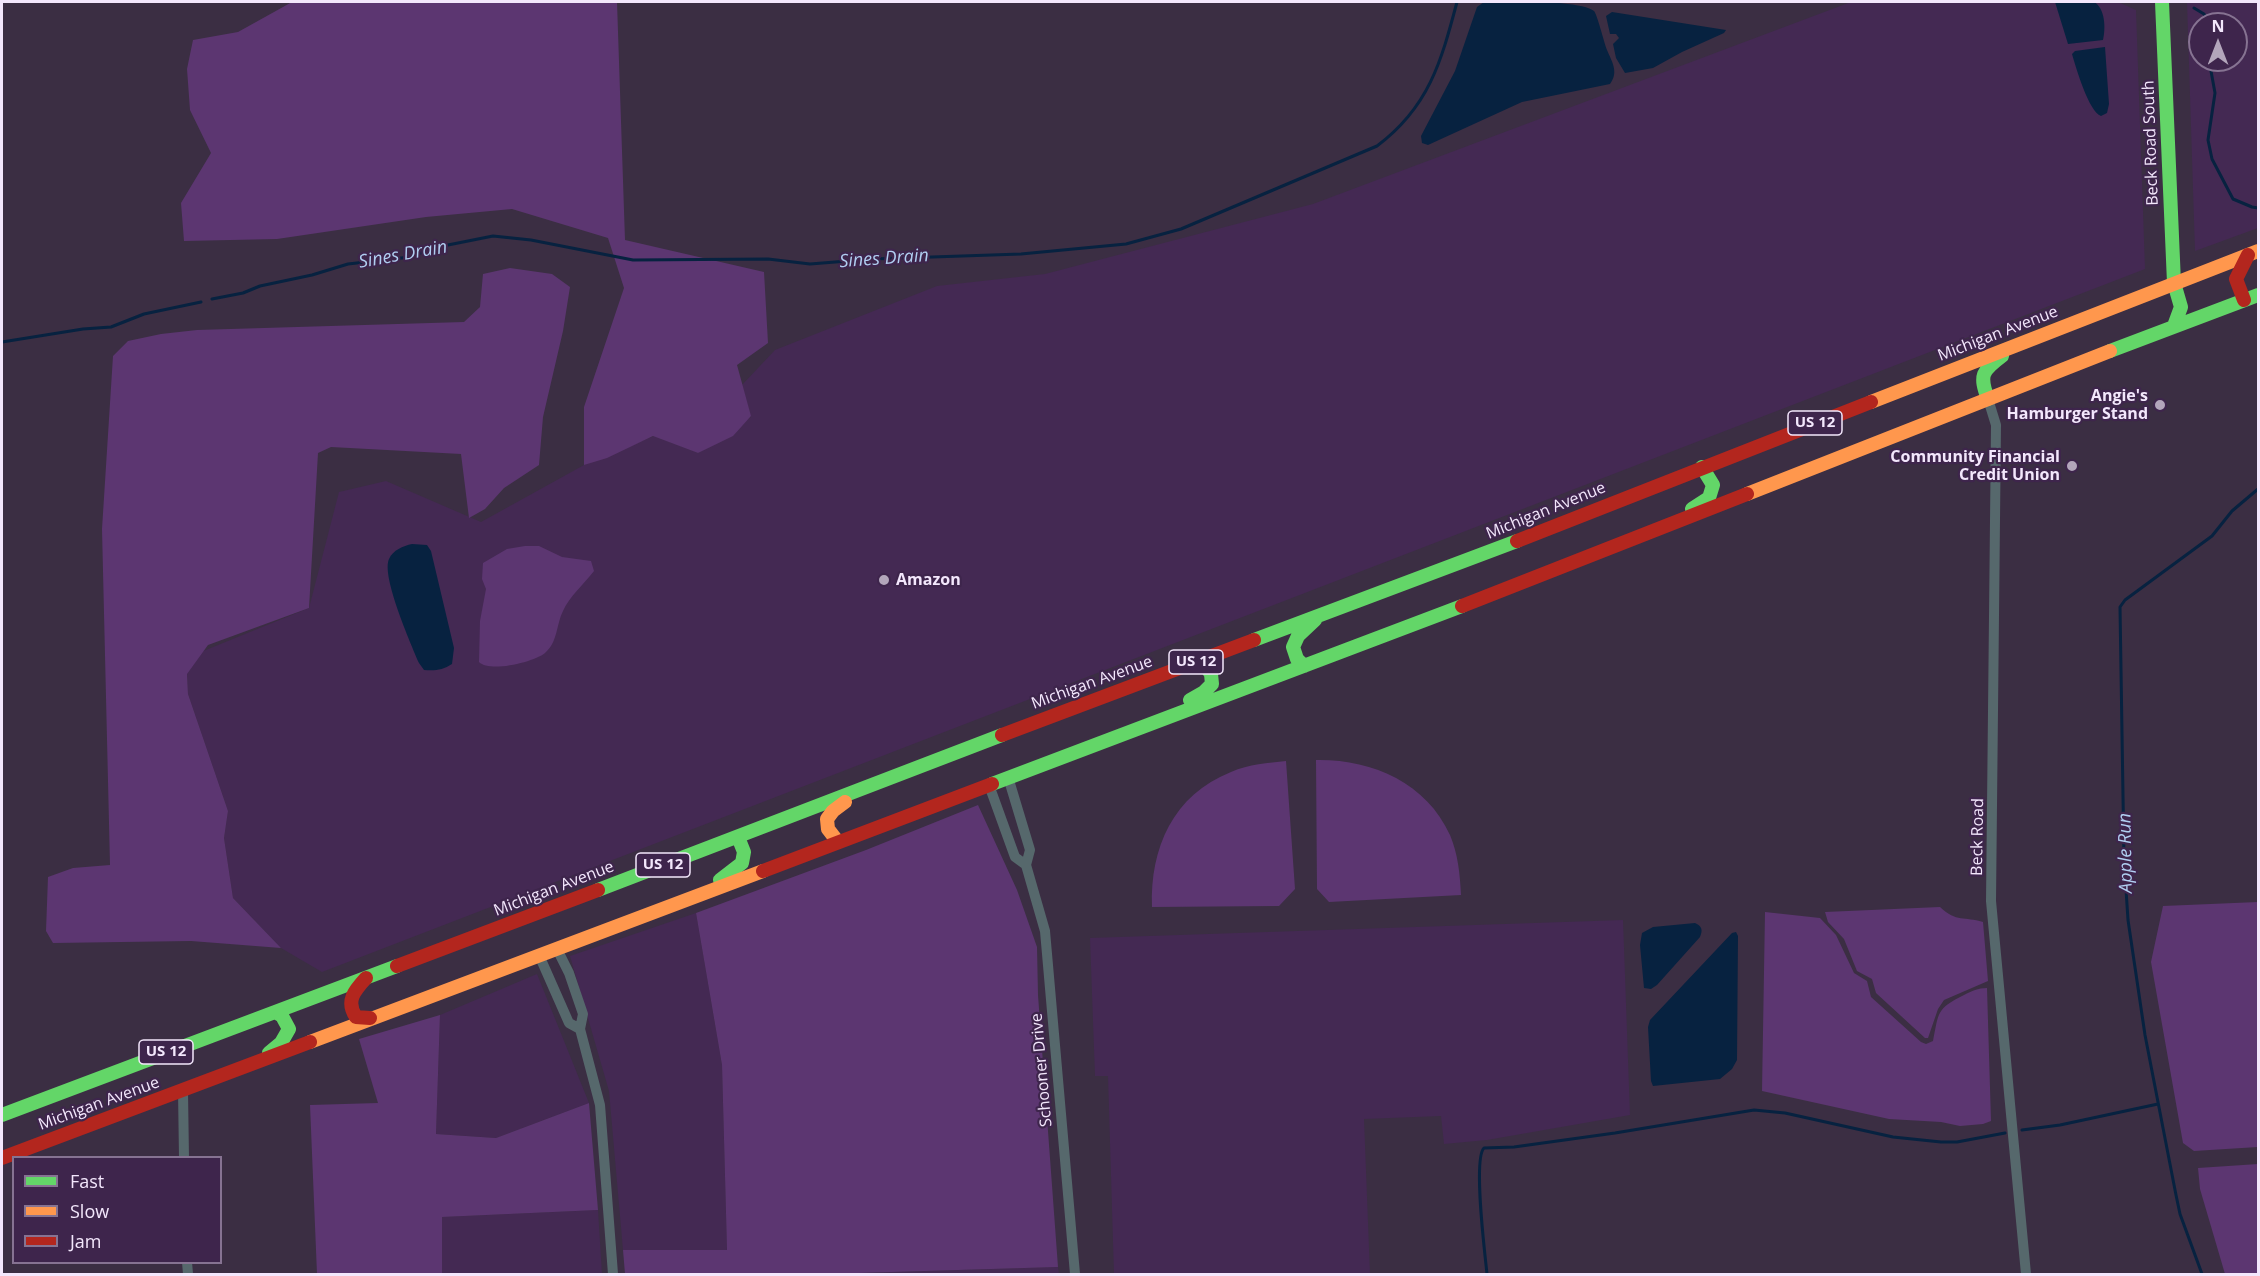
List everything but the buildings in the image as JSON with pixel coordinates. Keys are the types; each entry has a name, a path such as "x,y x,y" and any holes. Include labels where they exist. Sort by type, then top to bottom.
{"main road":[{"name":"Beck Road South","path":"2162,2 2174,283 2181,307 2174,326"},
{"name":"Michigan Avenue","path":"2,1115 1450,567 2253,253"},
{"path":"2244,300 2236,279 2253,253"},
{"name":"Michigan Avenue","path":"2,1158 1304,666 2174,326 2259,295"},
{"path":"1988,399 1981,382 1981,375 1985,368 2020,343"},
{"path":"1666,526 1709,498 1713,485 1702,467"},
{"path":"1304,666 1294,657 1293,644 1299,634 1320,615"},
{"path":"1142,726 1208,691 1213,677 1211,671 1201,660"},
{"path":"838,842 829,832 826,818 830,812 857,792"},
{"path":"697,896 743,863 746,855 744,845 738,837"},
{"path":"369,975 352,994 350,1005 357,1017 370,1018"},
{"path":"245,1068 281,1046 287,1037 289,1029 286,1022 275,1012"}],"street":[{"name":"Beck Road","path":"1988,399 1996,425 1991,901 2026,1275"},
{"name":"Schooner Drive","path":"1008,777 1030,850 1026,865 1045,931 1075,1275"},
{"name":"Schooner Drive","path":"988,785 1015,857 1026,865"},
{"path":"557,949 569,973 583,1014 580,1029 600,1105 613,1275"},
{"path":"539,955 569,1023 580,1029"},
{"path":"183,1090 184,1156"}],"shaded area":[{"path":"292,2 617,2 625,240 764,272 768,343 737,365 751,416 733,436 698,453 653,436 607,458 584,465 584,407 624,288 608,238 512,209 426,217 277,239 184,241 181,203 211,153 190,110 187,69 193,40 238,32"},
{"path":"1851,2 2118,2 2136,10 2145,269 322,972 281,948 233,898 224,838 228,811 188,694 187,673 201,652 309,608 339,492 386,481 481,522 584,465 654,436 698,453 751,417 742,385 775,350 937,286 1045,274 1313,204"},
{"path":"2187,2 2258,2 2258,228 2195,251 2189,72 2248,72 2248,12 2188,12 2188,33"},
{"path":"510,268 552,274 570,287 563,331 543,417 539,465 504,488 485,509 469,518 461,454 331,447 318,453 309,608 208,645 187,674 188,694 228,811 224,838 233,898 281,948 191,941 53,943 46,931 48,877 73,868 110,865 102,529 113,356 128,341 197,330 464,322 480,307 483,274"},
{"path":"539,546 562,557 591,561 594,571 566,606 552,644 545,653 532,660 512,665 485,665 479,662 480,621 486,589 482,579 483,563 507,549"},
{"path":"1316,760 1357,764 1376,769 1395,777 1427,801 1440,817 1453,842 1461,895 1329,902 1317,889"},
{"path":"1286,761 1295,889 1279,906 1152,907 1155,864 1169,826 1180,809 1194,794 1231,772 1265,763"},
{"path":"978,805 1017,890 1037,947 1038,995 1058,1267 826,1274 625,1274 623,1250 727,1250 722,1065 696,913 866,850"},
{"path":"2258,902 2258,1147 2194,1151 2183,1143 2151,962 2163,906"},
{"path":"1940,907 1956,917 1983,922 1988,981 1944,1000 1938,1009 1928,1038 1925,1038 1876,993 1872,979 1857,971 1844,939 1828,922 1825,912"},
{"path":"1765,912 1820,918 1836,935 1854,973 1867,981 1871,997 1926,1044 1933,1041 1938,1017 1943,1008 1970,992 1987,988 1991,1121 1960,1126 1941,1122 1889,1119 1762,1091"},
{"path":"696,913 722,1065 727,1250 623,1250 609,1091 570,956"},
{"path":"1623,920 1630,1115 1487,1140 1444,1144 1441,1116 1364,1119 1370,1274 1114,1274 1108,1076 1095,1076 1090,938"},
{"path":"537,974 589,1103 496,1138 436,1134 440,1015"},
{"path":"440,1015 436,1134 496,1138 589,1103 598,1210 442,1217 442,1274 317,1274 310,1105 378,1103 359,1039"},
{"path":"2258,1164 2258,1274 2225,1274 2200,1189 2198,1168"},
{"path":"598,1210 602,1274 442,1274 442,1217"},
{"path":"1058,1267 1059,1274 826,1274"}],"water":[{"path":"1484,2 1559,3 1587,7 1594,11 1614,67 1613,80 1610,84 1522,102 1428,145 1422,143 1421,136 1455,71 1477,7"},
{"path":"2055,2 2094,2 2098,5 2104,19 2103,40 2068,44"},
{"path":"1612,12 1726,30 1653,68 1625,73 1616,58 1613,44 1619,38 1616,34 1610,34 1606,16"},
{"path":"2105,47 2109,104 2107,113 2101,116 2092,107 2072,54 2075,51"},
{"path":"412,544 427,545 431,551 454,648 452,664 439,670 424,670 419,663 389,580 389,559 399,549"},
{"path":"1695,923 1701,929 1700,937 1657,985 1651,989 1644,988 1640,945 1642,933 1653,927"},
{"path":"1736,932 1738,936 1737,1060 1732,1069 1720,1079 1653,1086 1648,1027 1650,1020 1732,933"}],"waterway":[{"name":"Sines Drain","path":"212,299 243,293 260,286 312,275 348,264 410,257 433,248 493,236 531,240 633,260 768,259 810,264 873,259 1021,254 1126,244 1181,229 1377,146 1395,131 1421,99 1438,64 1457,2"},
{"name":"Sines Drain","path":"2194,8 2201,12"},
{"name":"Sines Drain","path":"2211,72 2215,93 2208,140 2212,159 2233,199 2258,208"},
{"name":"Sines Drain","path":"2,342 83,329 111,327 144,314 201,302"},
{"name":"Apple Run","path":"2202,1274 2180,1214 2176,1195 2145,1035 2128,920 2124,859 2120,607 2125,600 2212,536 2232,511 2258,489"},
{"path":"2022,1130 2060,1125 2158,1104"},
{"path":"1487,1274 1480,1187 1481,1156 1484,1148 1514,1147 1615,1133 1754,1110 1785,1113 1893,1137 1941,1142 1957,1142 2005,1133"}],"traffic: fast":[{"path":"2162,2 2174,283"},
{"path":"2174,283 2181,307 2174,326"},
{"path":"2110,351 2258,295"},
{"path":"1988,399 1984,374 2002,356"},
{"path":"1692,509 1709,498 1713,485 1702,467"},
{"path":"1254,640 1517,541"},
{"path":"992,784 1462,606"},
{"path":"1304,666 1297,659 1293,647 1298,636 1315,620"},
{"path":"1190,700 1212,684 1211,674 1201,660"},
{"path":"598,890 1002,735"},
{"path":"720,880 742,863 744,852 738,837"},
{"path":"2,1115 397,966"},
{"path":"269,1053 281,1043 289,1029 282,1016 275,1012"}],"traffic: slow":[{"path":"1871,402 2258,251"},
{"path":"1747,494 2110,351"},
{"path":"838,842 828,829 827,819 845,802"},
{"path":"310,1042 763,871"}],"traffic: jam":[{"path":"2244,300 2236,279 2248,255"},
{"path":"1517,541 1871,402"},
{"path":"1462,606 1747,494"},
{"path":"1002,735 1254,640"},
{"path":"763,871 992,784"},
{"path":"397,966 598,890"},
{"path":"366,978 355,991 351,1006 356,1017 370,1018"},
{"path":"2,1158 310,1042"}],"place":[{"name":"Angie's Hamburger Stand","path":"2160,405"},
{"name":"Community Financial Credit Union","path":"2072,466"},
{"name":"Amazon","path":"884,580"}]}
